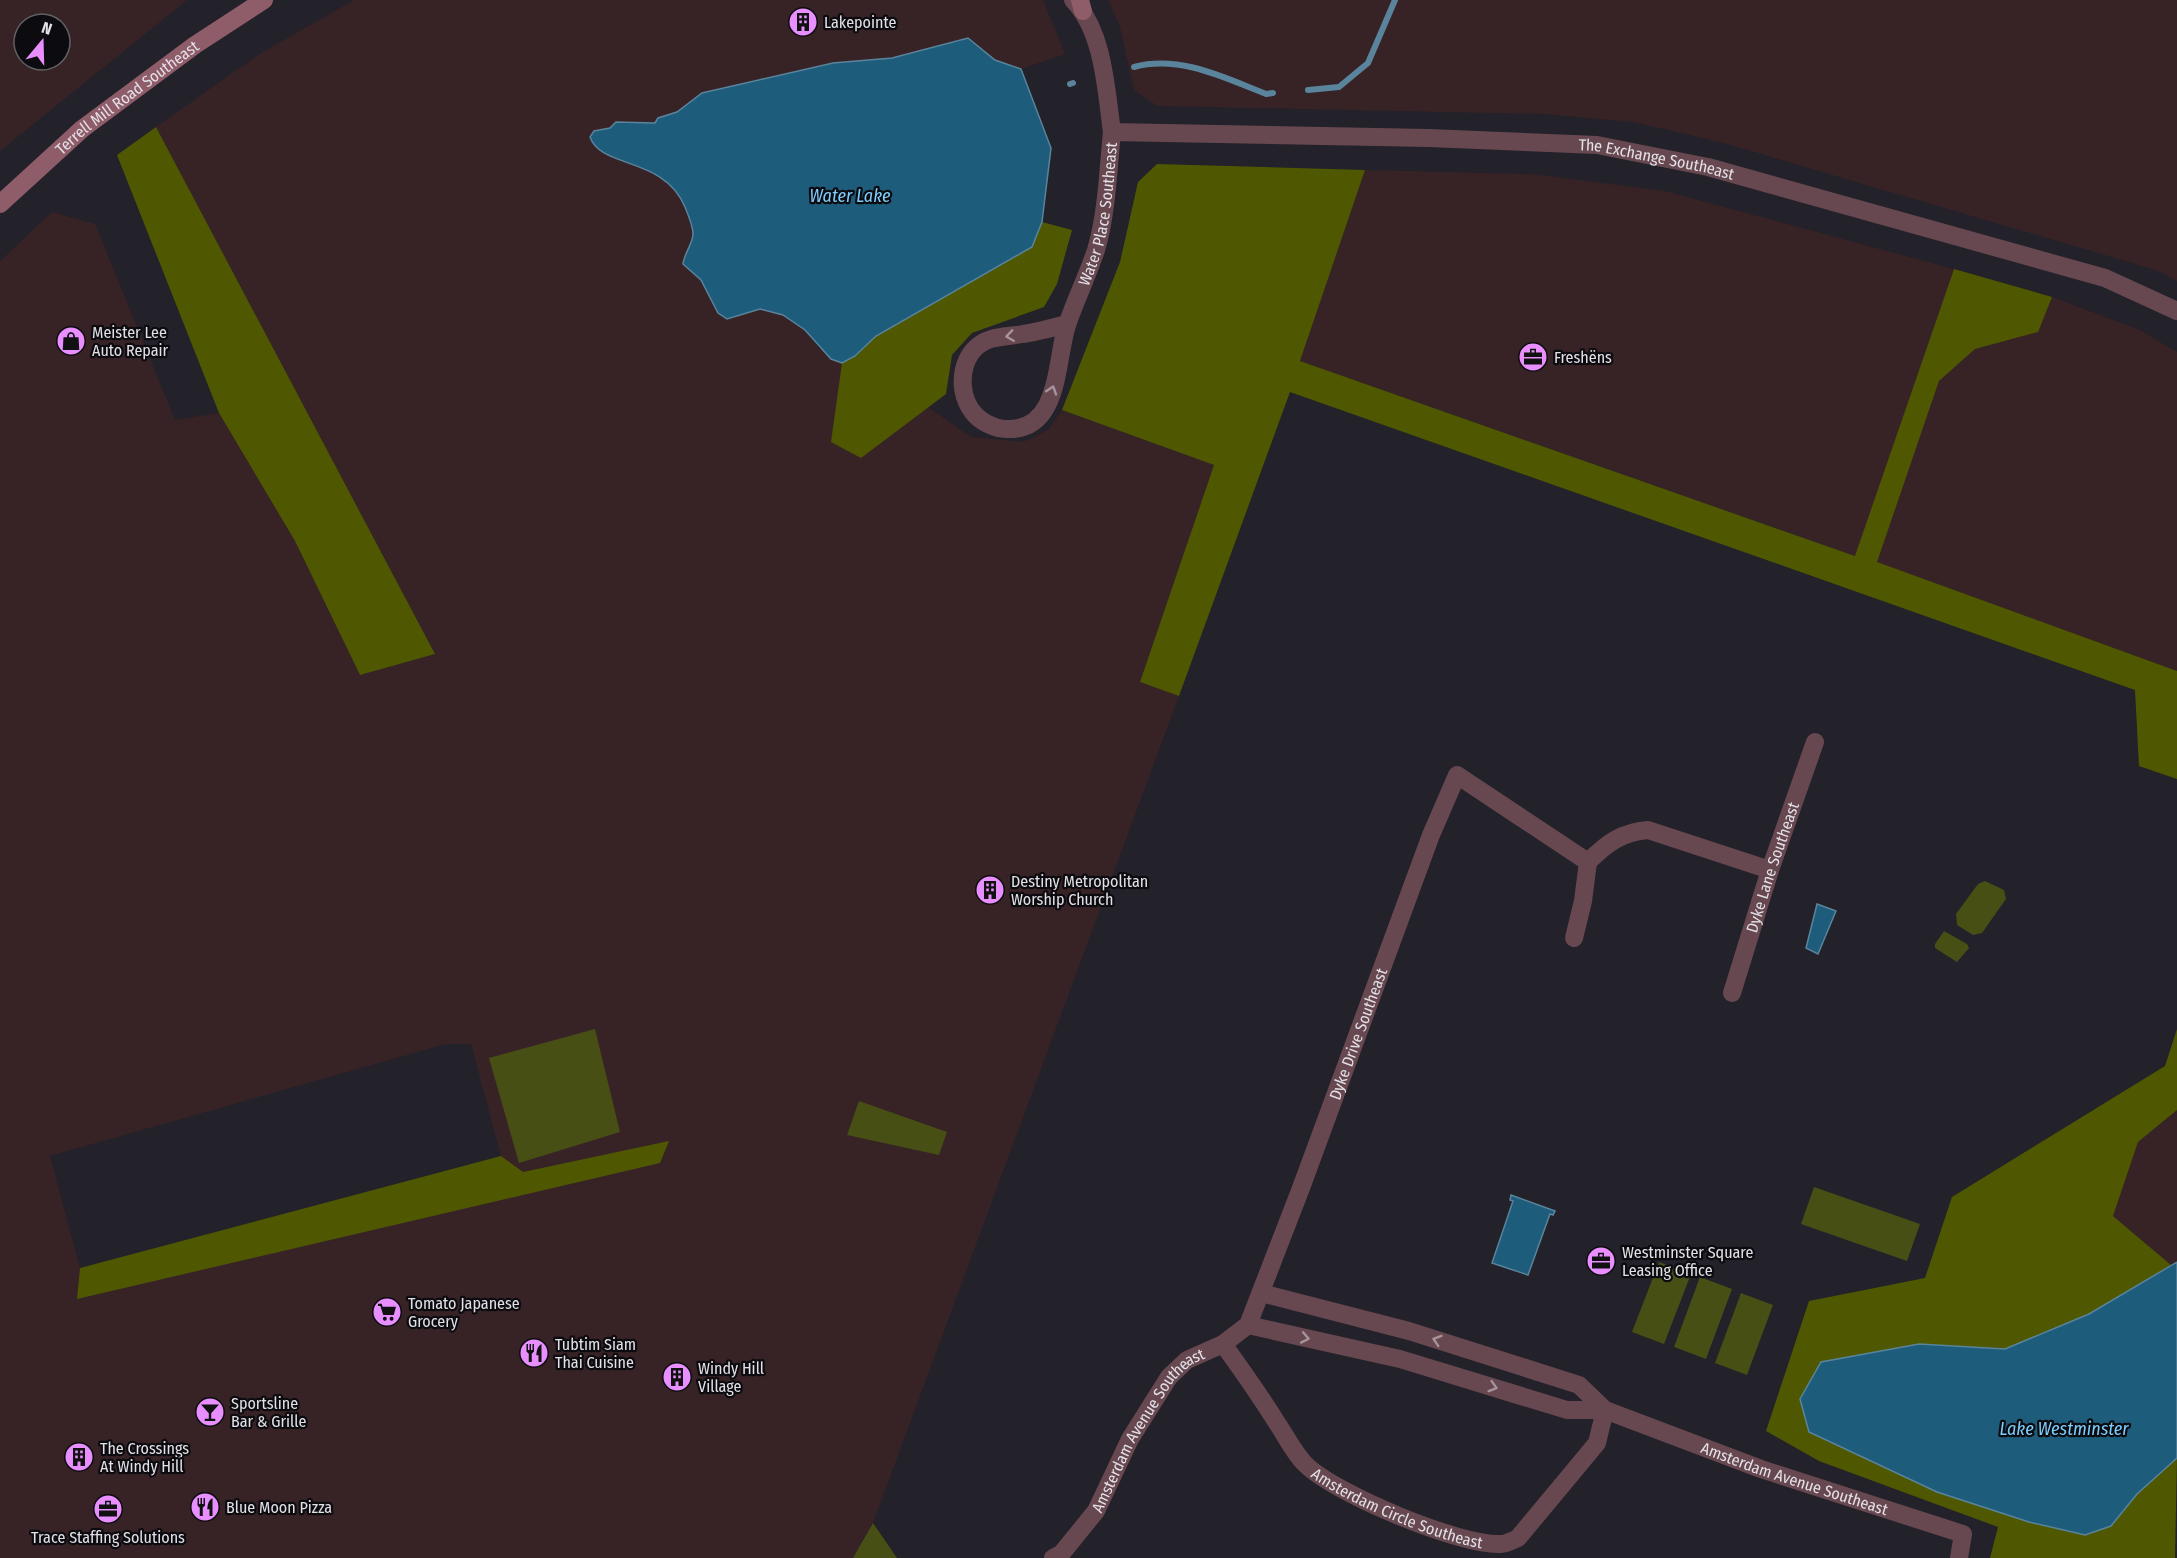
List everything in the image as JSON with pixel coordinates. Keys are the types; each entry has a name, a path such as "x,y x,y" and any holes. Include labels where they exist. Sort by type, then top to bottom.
{"main road":[{"name":"Terrell Mill Road Southeast","path":"0,204 82,129 195,45 264,0"}],"street":[{"name":"Water Place Southeast","path":"1067,324 990,339 978,346 968,359 962,376 964,398 975,415 1001,429 1015,430 1030,425 1045,411 1062,354 1067,324 1097,247 1112,132 1099,56 1079,4"},
{"name":"The Exchange Southeast","path":"1112,132 1429,138 1597,145 1708,167 2105,278 2177,311"},
{"name":"Dyke Lane Southeast","path":"1732,993 1770,870 1815,742"},
{"name":"Dyke Drive Southeast","path":"1262,1293 1431,836 1457,775 1588,862"},
{"path":"1574,938 1583,901 1588,862 1609,842 1632,831 1648,830 1770,870"},
{"name":"Amsterdam Avenue Southeast","path":"1059,1556 1096,1511 1130,1439 1169,1377 1187,1360 1223,1344 1248,1325 1262,1293 1409,1331 1579,1386 1605,1410"},
{"name":"Amsterdam Avenue Southeast","path":"1248,1325 1400,1359 1567,1410 1605,1410 1761,1470 1963,1534 1959,1558"},
{"name":"Amsterdam Circle Southeast","path":"1223,1344 1248,1377 1304,1463 1321,1477 1344,1491 1401,1516 1437,1530 1489,1543 1504,1544 1518,1538 1597,1443 1605,1410"}],"shaded area":[{"path":"0,0 187,0 0,151"},
{"path":"354,0 1043,0 1065,54 1021,69 995,60 968,39 892,58 833,63 702,93 677,112 658,118 655,124 616,122 610,128 594,131 619,160 637,164 673,185 682,200 694,235 683,264 701,280 718,313 760,309 783,315 805,330 819,349 855,356 971,437 1023,442 1048,430 1062,410 1214,465 1140,682 1179,696 873,1523 853,1558 0,1558 0,261 52,212 95,224 175,420 219,413 295,541 360,675 435,654 156,127 261,53","holes":["446,1044 471,1044 501,1156 523,1172 668,1142 77,1298 80,1268 50,1156"]},
{"path":"1108,0 2177,0 2177,281 2156,270 1724,143 1633,122 1544,114 1157,106 1134,90 1120,27"},
{"path":"1365,170 1531,174 1665,191 1954,269 1856,556 1300,361"},
{"path":"2052,297 2140,330 2177,352 2177,671 1876,562 1939,381 1975,349 2037,332"},
{"path":"2177,1110 2177,1262 2171,1265 2113,1216 2138,1142"}],"green space":[{"path":"156,127 435,654 360,675 295,541 219,413 117,155"},
{"path":"1157,164 1365,170 1300,361 1855,556 1954,269 2052,297 2038,332 1975,349 1939,381 1877,562 2177,671 2177,779 2139,766 2135,690 1290,392 1179,696 1140,682 1214,465 1062,410 1120,262 1138,182"},
{"path":"1042,222 1072,230 1057,284 1044,307 972,333 952,355 946,394 861,458 831,442 842,363 855,356 876,336 1032,247"},
{"path":"1985,881 2004,890 2006,899 1982,933 1973,935 1957,925 1956,914 1978,884"},
{"path":"1944,931 1967,944 1969,948 1957,962 1935,948 1935,944"},
{"path":"595,1029 620,1132 519,1163 489,1058"},
{"path":"2177,1029 2177,1110 2138,1142 2113,1216 2171,1265 2089,1314 2005,1349 1919,1344 1809,1432 1937,1492 2029,1522 2085,1535 2111,1526 2137,1494 2177,1458 2175,1558 1990,1558 1998,1527 1819,1461 1766,1431 1809,1301 1925,1278 1952,1197 2165,1066"},
{"path":"859,1101 947,1132 939,1155 847,1135"},
{"path":"669,1141 660,1163 77,1299 80,1268 501,1156 523,1172"},
{"path":"1814,1187 1920,1224 1907,1261 1801,1224"},
{"path":"1659,1262 1691,1274 1664,1344 1632,1332"},
{"path":"1700,1277 1732,1289 1706,1359 1674,1347"},
{"path":"1741,1293 1773,1305 1747,1375 1715,1363"},
{"path":"873,1523 897,1558 853,1558"}],"water":[{"name":"Water Lake","path":"968,38 995,60 1021,69 1051,148 1042,222 1032,247 876,336 855,356 842,363 831,359 805,330 783,315 760,309 727,319 718,313 701,280 683,264 692,241 693,231 685,207 675,191 663,179 649,171 607,154 596,147 590,137 594,131 610,128 616,122 655,123 658,118 677,112 702,93 833,63 892,58"},
{"path":"1817,904 1836,911 1818,954 1806,948"},
{"path":"1511,1195 1555,1211 1553,1215 1550,1214 1528,1275 1492,1263 1513,1201 1510,1200"},
{"name":"Lake Westminster","path":"2177,1262 2177,1458 2137,1494 2111,1526 2085,1535 2029,1522 1937,1492 1809,1432 1800,1399 1821,1362 1919,1344 2005,1349 2089,1314"}],"waterway":[{"path":"1308,90 1339,87 1368,63 1395,0"},
{"path":"1134,67 1151,64 1185,66 1217,75 1266,94 1273,93"}],"place":[{"name":"Lakepointe","path":"803,22"},
{"name":"Meister Lee Auto Repair","path":"71,341"},
{"name":"Freshëns","path":"1533,357"},
{"name":"Destiny Metropolitan Worship Church","path":"990,890"},
{"name":"Westminster Square Leasing Office","path":"1601,1261"},
{"name":"Tomato Japanese Grocery","path":"387,1312"},
{"name":"Tubtim Siam Thai Cuisine","path":"534,1353"},
{"name":"Windy Hill Village","path":"677,1377"},
{"name":"Sportsline Bar & Grille","path":"210,1412"},
{"name":"The Crossings At Windy Hill","path":"79,1457"},
{"name":"Blue Moon Pizza","path":"205,1507"},
{"name":"Trace Staffing Solutions","path":"108,1509"}]}
